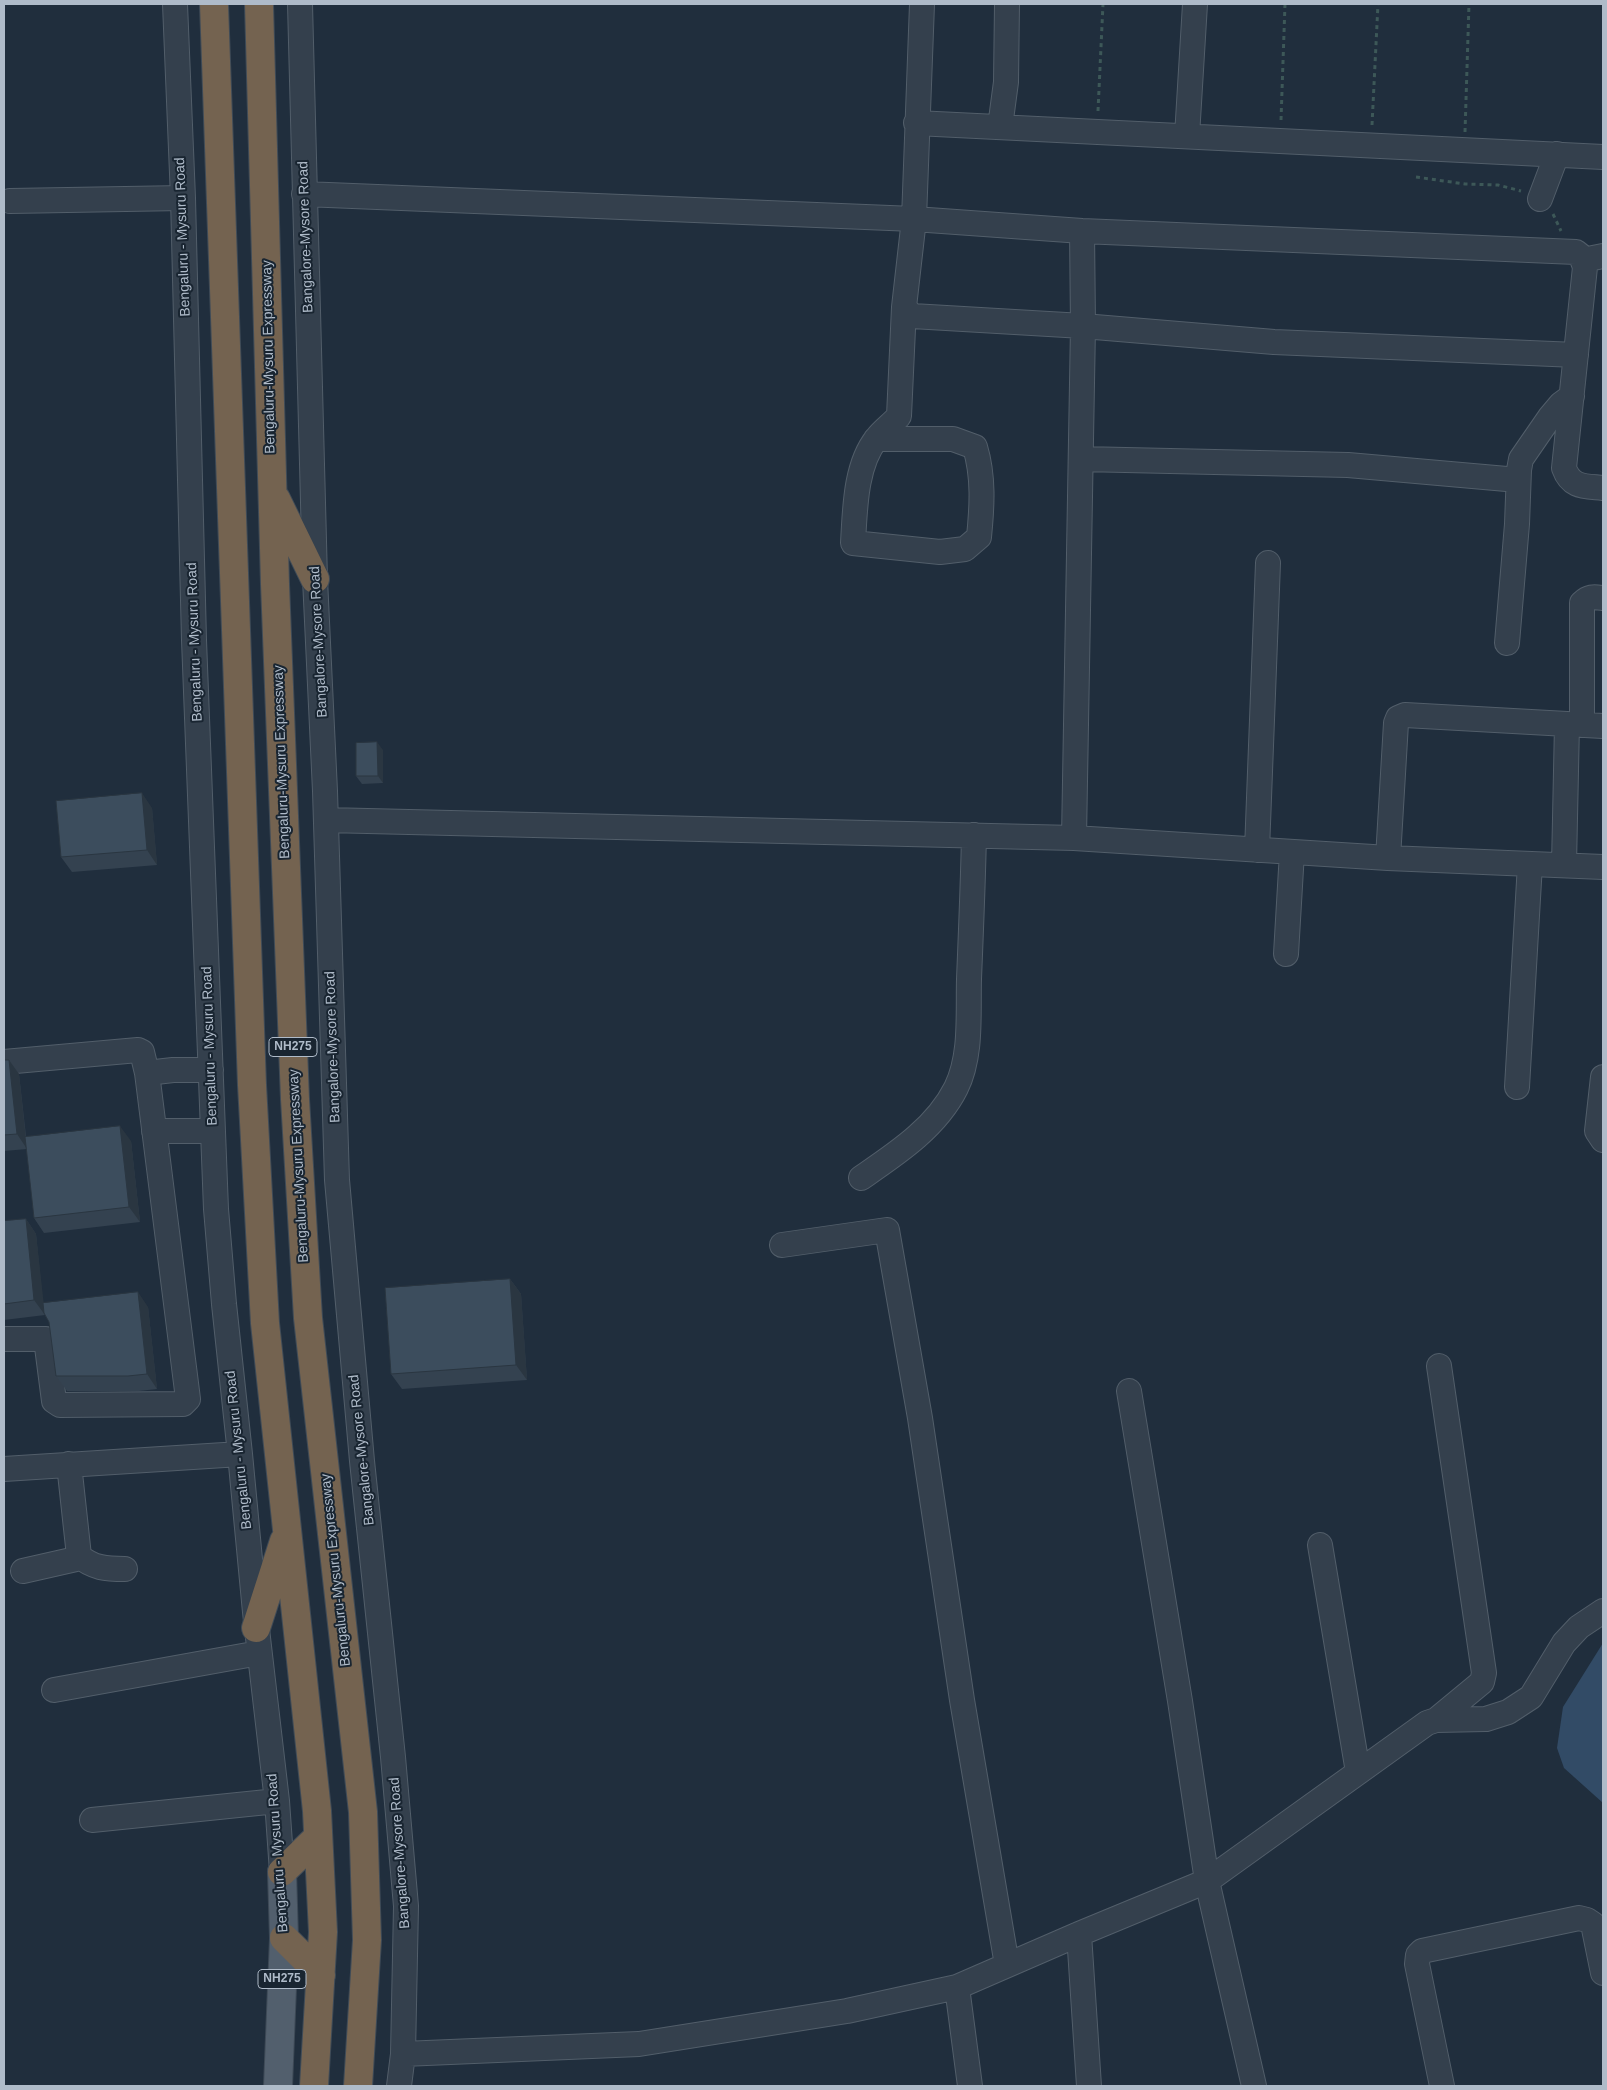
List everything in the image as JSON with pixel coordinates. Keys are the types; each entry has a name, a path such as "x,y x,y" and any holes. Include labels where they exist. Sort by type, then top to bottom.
{"highway":[{"name":"NH275","path":"214,4 252,1085 266,1323 318,1837 323,1932 314,2086"},
{"name":"Bengaluru-Mysuru Expressway","path":"259,4 272,490 295,1100 308,1318 363,1812 367,1940 358,2086"},
{"path":"272,490 316,579"},
{"path":"258,1640 287,1529"},
{"path":"282,1872 318,1837"},
{"path":"284,1938 320,1975"}],"main road":[{"name":"Bengaluru - Mysuru Road","path":"278,2086 284,1938 282,1872"}],"street":[{"name":"Bengaluru - Mysuru Road","path":"175,4 183,198 194,640 216,1209 258,1640 277,1801 282,1872"},
{"name":"Bangalore-Mysore Road","path":"300,4 316,579 326,820 337,1180 362,1461 394,1757 406,1906 403,2054 399,2086"},
{"path":"876,439 953,439 975,447 981,466 979,537 965,549 940,552 853,543 856,507 863,465 876,439 899,416 904,307 914,219 916,123 922,4"},
{"path":"1000,127 1006,82 1007,4"},
{"path":"1187,136 1195,4"},
{"path":"916,123 1603,157"},
{"path":"1540,199 1557,154"},
{"path":"304,194 914,219 1082,231 1583,256 1585,266 1564,468 1567,476 1573,482 1582,486 1603,488"},
{"path":"10,201 183,198"},
{"path":"1074,838 1084,326 1082,231"},
{"path":"904,307 912,316 1084,326 1274,342 1576,355"},
{"path":"1507,643 1521,459 1561,404 1572,396"},
{"path":"1081,458 1348,465 1518,480"},
{"path":"1257,850 1268,563"},
{"path":"1564,865 1584,725 1582,603 1592,596 1603,598"},
{"path":"1388,858 1396,723 1398,718 1405,715 1584,725"},
{"path":"326,820 1074,838 1388,858 1603,867"},
{"path":"861,1178 917,1138 940,1111 956,1088 962,1072 968,1030 974,835"},
{"path":"1286,954 1292,852"},
{"path":"1518,1086 1530,864"},
{"path":"4,1062 138,1050 142,1052 147,1074 188,1399 183,1404 60,1405 54,1401 46,1339 4,1339"},
{"path":"147,1074 172,1070 211,1070"},
{"path":"1603,1077 1597,1132 1603,1140"},
{"path":"154,1132 213,1131"},
{"path":"782,1246 887,1230 920,1418 962,1700 1007,1965"},
{"path":"1436,1720 1482,1682 1484,1673 1439,1366"},
{"path":"1129,1391 1180,1701 1206,1881 1254,2086"},
{"path":"4,1469 240,1454"},
{"path":"69,1464 79,1556 93,1566 107,1569 125,1569"},
{"path":"1320,1545 1358,1772"},
{"path":"23,1571 76,1559 79,1556"},
{"path":"403,2054 639,2044 847,2011 957,1987 1206,1881 1427,1723 1436,1720 1486,1719 1508,1712 1531,1697 1564,1643 1579,1627 1603,1611"},
{"path":"54,1690 258,1640"},
{"path":"92,1820 277,1801"},
{"path":"1442,2086 1417,1964 1418,1955 1422,1951 1579,1918 1593,1924 1603,1973"},
{"path":"1079,1934 1089,2086"},
{"path":"957,1987 970,2086"}],"path":[{"path":"1097,132 1102,4"},
{"path":"1280,141 1285,4"},
{"path":"1371,145 1378,4"},
{"path":"1465,150 1469,4"},
{"path":"1416,177 1466,184 1498,185 1527,192 1544,202 1555,216 1562,234 1583,256"}],"water":[{"path":"1603,1643 1603,1803 1564,1768 1557,1748 1563,1707"}],"building":[{"path":"377,742 378,776 356,776 356,743"},
{"path":"142,793 147,850 61,857 56,801"},
{"path":"4,1060 9,1060 17,1134 4,1135"},
{"path":"120,1126 129,1207 34,1218 25,1137"},
{"path":"26,1219 34,1300 4,1304 4,1221"},
{"path":"510,1279 516,1365 391,1374 385,1288"},
{"path":"138,1292 147,1374 128,1376 56,1376 49,1322 44,1313 43,1303"}]}
